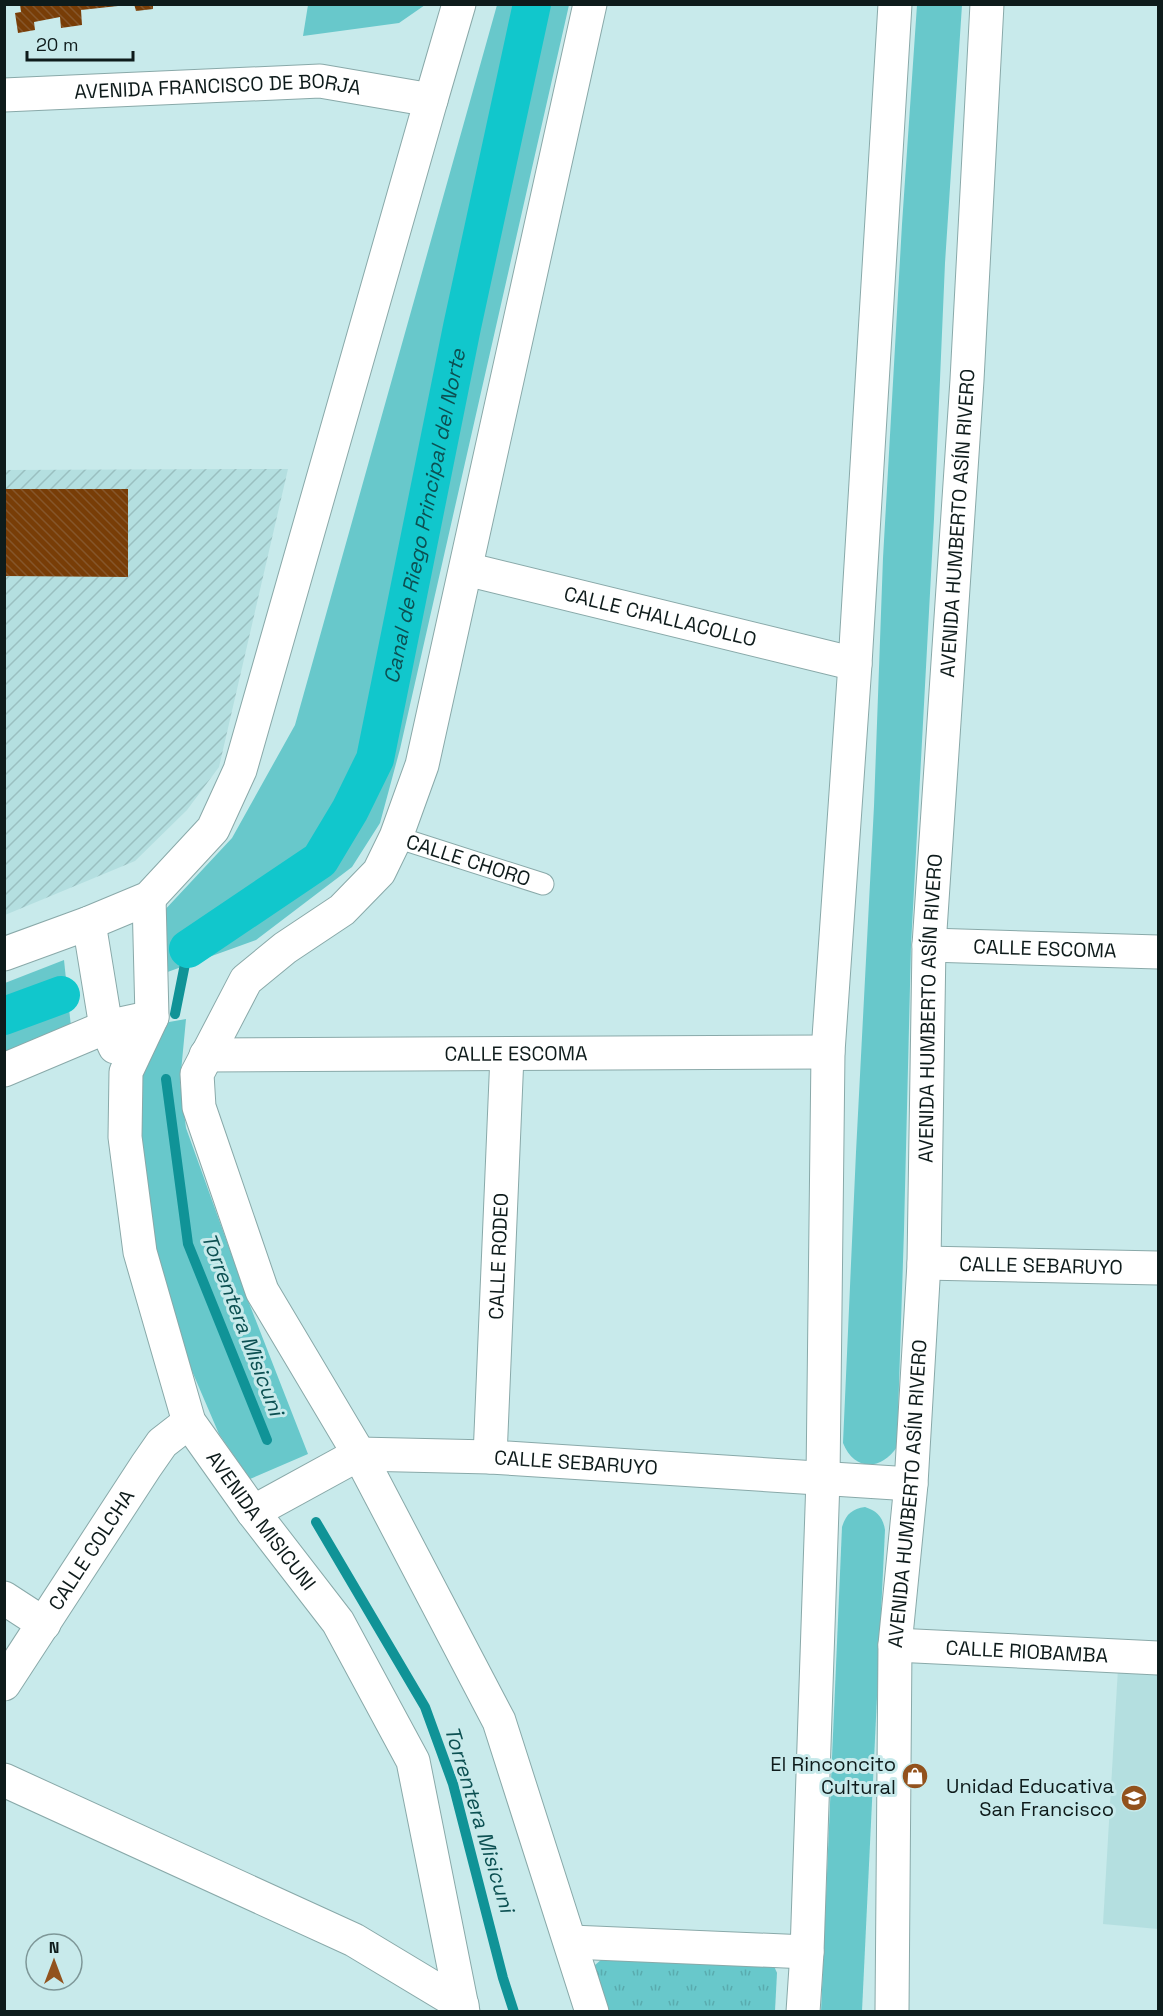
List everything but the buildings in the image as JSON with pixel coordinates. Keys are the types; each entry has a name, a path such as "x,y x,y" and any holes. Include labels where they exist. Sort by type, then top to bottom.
{"street":[{"path":"4,954 149,898 213,829 240,770 459,4"},
{"path":"590,4 422,765 396,837 379,872 342,910 285,948 246,980 197,1074 199,1107 262,1291 359,1454 498,1721 592,2012"},
{"path":"802,2012 807,1952 823,1479 828,1052 855,664 895,4"},
{"name":"AVENIDA HUMBERTO ASÍN RIVERO","path":"892,2012 895,1645 911,1484 924,1263 929,945 967,380 987,4"},
{"name":"AVENIDA FRANCISCO DE BORJA","path":"6,91 320,81 431,100"},
{"name":"CALLE CHALLACOLLO","path":"466,568 855,664"},
{"path":"4,1070 106,1027 152,1017 149,898"},
{"path":"89,923 106,1027 126,1072"},
{"name":"CALLE ESCOMA","path":"929,945 1158,952"},
{"name":"AVENIDA MISICUNI","path":"152,1017 126,1072 125,1137 140,1252 189,1422 253,1512 338,1622 413,1761 462,2008"},
{"name":"CALLE ESCOMA","path":"206,1055 828,1052"},
{"name":"CALLE RODEO","path":"490,1457 507,1055"},
{"name":"CALLE SEBARUYO","path":"924,1263 1158,1268"},
{"name":"CALLE COLCHA","path":"4,1684 162,1443 189,1422"},
{"name":"CALLE SEBARUYO","path":"253,1512 359,1454 490,1457 911,1484"},
{"path":"4,1598 44,1624"},
{"name":"CALLE RIOBAMBA","path":"895,1645 1158,1658"},
{"path":"4,1780 354,1940 462,2008"},
{"path":"571,1942 807,1952"}],"lane":[{"name":"CALLE CHORO","path":"396,837 543,884"}],"shaded area":[{"path":"288,469 219,767 187,810 135,861 5,915 5,470"},
{"name":"Unidad Educativa San Francisco","path":"1118,1668 1158,1672 1158,1929 1103,1924"}],"green space":[{"path":"308,4 425,5 399,23 303,36"},
{"path":"497,5 569,5 400,749 380,823 352,867 256,940 162,974 161,914 232,838 295,725"},
{"path":"917,5 962,5 945,263 911,945 897,1447 883,1460 876,1464 868,1464 854,1459 843,1443 874,806 883,558"},
{"path":"64,960 71,1027 5,1055 5,983"},
{"path":"186,1019 180,1082 186,1128 249,1303 308,1454 250,1479 219,1434 189,1364 157,1272 146,1204 139,1092 152,1025"},
{"path":"865,1507 879,1515 885,1530 862,2011 821,2012 842,1527 850,1513"},
{"path":"602,1959 774,1966 777,1973 775,2011 605,2011 592,1975 595,1965"}],"waterway":[{"name":"Canal de Riego Principal del Norte","path":"188,949 320,860 350,810 375,759 462,327 532,4"},
{"name":"Torrentera Misicuni","path":"175,1014 188,949"},
{"name":"Canal de Riego Principal del Norte","path":"4,1016 61,995"},
{"name":"Torrentera Misicuni","path":"166,1079 188,1244 267,1440"},
{"name":"Torrentera Misicuni","path":"316,1522 425,1707 453,1784 503,1978 514,2012"}],"place":[{"name":"El Rinconcito Cultural","path":"915,1776"},
{"name":"Unidad Educativa San Francisco","path":"1134,1798"}]}
